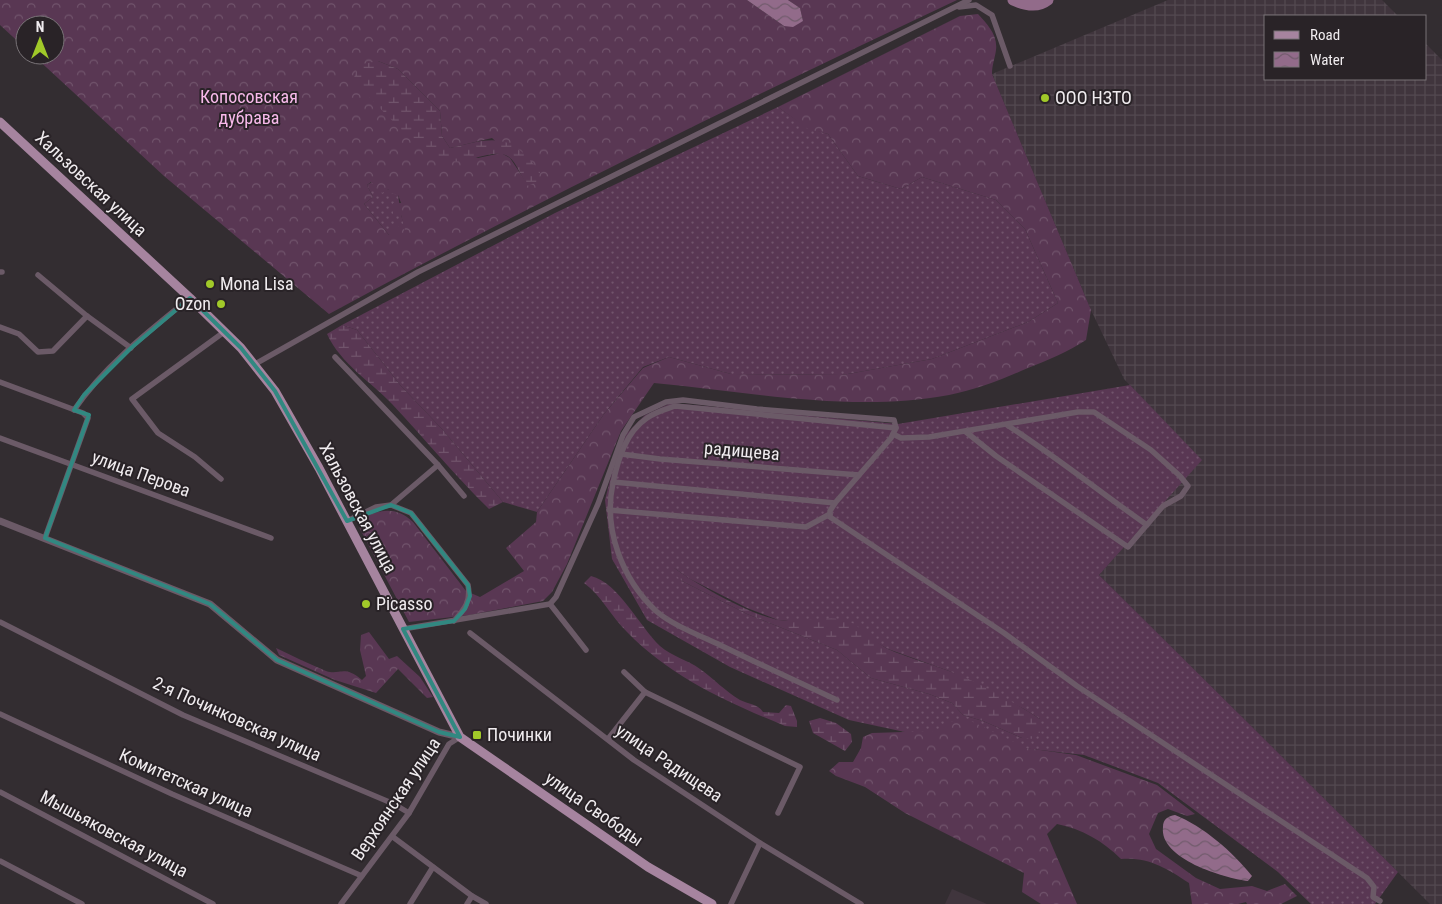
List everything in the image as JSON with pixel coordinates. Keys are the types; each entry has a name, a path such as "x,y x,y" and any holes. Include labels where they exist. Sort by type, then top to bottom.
{"main road":[{"name":"Хальзовская улица","path":"0,122 190,298 255,364 294,420 460,737"},
{"name":"улица Свободы","path":"460,737 648,867 712,904"}],"street":[{"path":"255,364 418,272 969,0"},
{"path":"957,7 976,5 992,15 1010,66"},
{"path":"38,275 87,316 131,348"},
{"path":"74,410 84,395 131,348 190,298"},
{"path":"0,327 19,334 38,352 53,351 87,316"},
{"path":"221,480 195,457 158,433 132,399 224,332"},
{"path":"335,357 438,465 464,496"},
{"path":"0,382 74,410 88,418 45,538"},
{"path":"403,629 550,604 556,597 594,513 623,435 634,417 666,402 683,400 757,409 894,420 894,431 860,476 835,503 830,514 806,527 609,510"},
{"path":"837,700 695,634 657,611 632,581 617,550 610,527 609,510 613,482 632,431 648,417 675,406 894,431 901,438 966,432 1078,412 1094,412 1151,450 1180,476 1188,486 1182,496 1164,506 1128,547 996,456 966,432"},
{"path":"1007,425 1062,462 1083,480 1147,525"},
{"name":"улица Перова","path":"0,438 271,538"},
{"name":"радищева","path":"622,454 860,476"},
{"path":"347,521 376,507 391,504 438,465"},
{"path":"613,482 835,503"},
{"path":"391,504 411,513 468,585 470,596 465,609 454,621"},
{"path":"830,514 834,520 1004,633 1077,686 1367,878 1374,887 1373,897 1380,901"},
{"path":"0,521 210,604 277,660 439,732 460,737"},
{"path":"550,604 586,650"},
{"name":"2-я Починковская улица","path":"0,622 183,715 394,804 409,813"},
{"name":"улица Радищева","path":"470,633 634,760 760,843 861,904"},
{"path":"624,672 645,692 800,767 778,813"},
{"path":"608,739 645,692"},
{"name":"Комитетская улица","path":"0,714 190,802 362,876"},
{"name":"Верхоянская улица","path":"341,904 393,837 449,744 460,737"},
{"name":"Мышьяковская улица","path":"0,792 213,904"},
{"path":"393,837 472,896 486,904"},
{"path":"731,904 760,843"},
{"path":"0,861 82,904"},
{"path":"410,904 433,867"},
{"path":"467,904 472,896"}],"highlighted area":[{"path":"190,298 241,348 275,391 347,521 391,505 411,513 468,585 470,596 465,609 454,621 403,629 460,737 439,732 277,660 210,604 45,538 89,415 74,410 84,395 131,348"}],"shaded area":[{"path":"1168,0 1382,0 1397,15 1264,15 1264,80 1427,80 1427,45 1442,60 1442,904 1430,904 1099,575 1201,460 1124,379 1091,310 992,74"},
{"path":"952,889 987,904 945,904"}],"green space":[{"name":"Копосовская дубрава","path":"0,0 747,0 784,26 803,21 800,8 788,0 957,0 641,152 406,272 329,314 164,176 44,65 65,65 65,15 15,15 15,39 0,25","holes":["378,61 398,69 440,111 442,136 450,148 492,138 538,180 528,185 510,158 501,153 478,158 407,133 383,109","371,182 382,193 388,189 390,193 398,195 401,203 393,203 393,214 401,215 405,230 394,224 389,235 364,204 373,197 367,185"]},
{"path":"978,14 991,30 995,39 996,50 992,74 1091,310 1086,340 1058,356 989,384 949,395 912,400 876,402 801,399 654,383 621,431 567,564 552,592 543,601 470,615 409,622 359,527 363,517 377,512 389,511 407,517 413,522 466,591 480,597 524,571 506,548 536,522 537,512 604,414 643,368 669,357 731,374 842,375 932,359 1028,322 1058,303 1025,229 996,200 922,177 901,189 858,176 828,134 808,129 778,107 960,16"},
{"path":"378,61 398,69 440,111 442,136 450,148 490,140 510,144 529,159 540,172 538,181 528,186 517,166 509,157 502,154 448,161 439,158 416,143 353,81 358,65"},
{"path":"778,107 808,128 828,134 858,176 901,189 922,177 996,200 1025,229 1058,303 1028,322 932,359 842,375 731,374 669,357 643,367 604,414 537,512 503,502 442,429 401,386 357,330 342,325 555,213"},
{"path":"372,182 398,194 401,215 406,230 389,235 364,204 373,197 367,185"},
{"path":"342,325 357,330 401,386 442,429 503,502 489,509 392,404 348,363 333,345 327,334"},
{"path":"1130,385 1202,460 1099,575 1398,872 1375,904 1311,904 1278,872 1158,783 1084,755 928,737 849,720 730,667 647,620 612,559 605,500 616,456 627,433 645,415 671,403 898,424","holes":["674,568 690,579 747,608 778,620 799,622 826,620 859,628 872,640 888,649 949,671 1040,719 1022,738 983,721 963,715 952,703 929,694 871,678 837,650 747,614 682,581"]},
{"path":"674,568 696,583 739,606 767,617 787,621 828,618 849,622 888,649 961,676 1007,699 1040,719 1040,732 1035,739 1022,738 983,721 963,715 952,703 929,694 871,678 837,650 747,614 682,581 674,573"},
{"path":"591,576 601,580 620,596 652,638 664,649 695,666 740,700 756,706 763,712 779,713 786,705 791,706 797,721 797,727 785,726 721,698 681,676 663,663 627,632 596,594 584,583"},
{"path":"369,632 389,659 397,656 420,677 433,697 427,698 398,669 376,693 335,680 279,655 276,648 326,671 346,671 362,680 366,676 360,650 361,635"},
{"path":"820,718 836,723 851,734 852,742 845,751 813,733 809,721"},
{"path":"969,720 1026,748 1076,755 1157,785 1195,814 1187,816 1168,809 1158,813 1149,834 1156,849 1196,878 1220,889 1252,886 1267,891 1285,884 1297,896 1281,904 1247,904 1246,902 1238,904 1192,904 1189,883 1173,873 1149,862 1121,859 1092,837 1075,829 1057,824 1047,834 1077,904 1041,904 1022,892 1024,873 905,813 865,787 836,776 829,771 839,762 853,762 861,748 863,737 872,733 935,731 953,721"}],"water":[{"path":"747,0 788,0 800,8 803,21 793,27 784,26"},
{"path":"1175,815 1207,833 1227,849 1252,876 1248,881 1224,876 1195,865 1171,849 1165,838 1163,824 1166,818"}],"waterway":[{"path":"1013,0 1031,5 1044,3 1048,0"}],"place":[{"name":"ООО НЗТО","path":"1045,98"},
{"name":"Mona Lisa","path":"210,284"},
{"name":"Ozon","path":"221,304"},
{"name":"Picasso","path":"366,604"},
{"name":"Починки","path":"477,735"}]}
